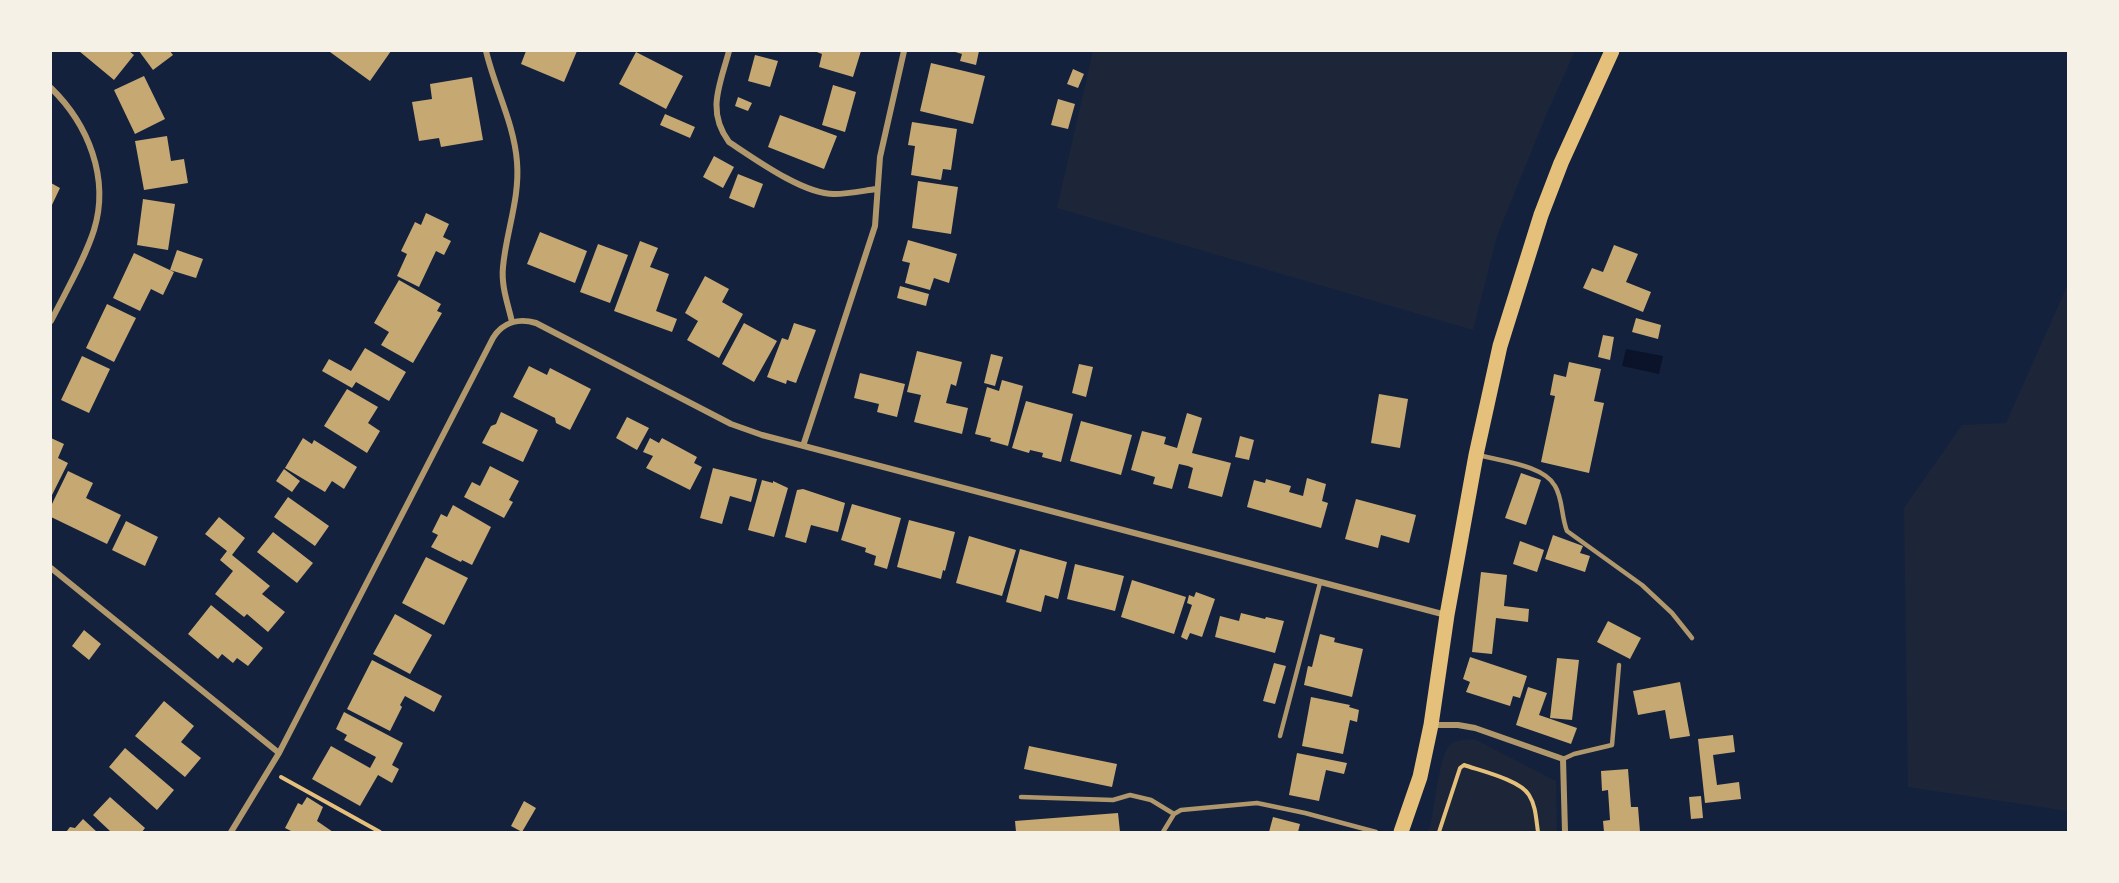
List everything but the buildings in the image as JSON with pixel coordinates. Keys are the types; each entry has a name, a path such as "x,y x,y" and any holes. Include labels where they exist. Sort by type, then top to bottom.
{"main road":[{"path":"1401,832 1420,777 1431,724 1447,615 1476,455 1500,346 1541,215 1561,163 1612,51"}],"street":[{"path":"486,51 512,129 518,164 517,200 503,267 503,284 512,322"},
{"path":"729,51 715,105 717,121 729,142 801,186 819,192 834,194 876,189"},
{"path":"802,446 875,226 876,189 888,116 904,51"},
{"path":"51,88 78,120 89,140 97,170 98,203 91,238 51,321"},
{"path":"231,832 270,770 493,338 497,331 512,322 526,320 536,323 731,424 762,435 1447,615"},
{"path":"51,568 279,753"},
{"path":"1431,724 1475,728 1563,759 1565,832"}],"lane":[{"path":"1476,455 1534,469 1547,476 1555,486 1567,531 1642,585 1672,613 1692,638"},
{"path":"1280,736 1320,583"},
{"path":"1563,759 1612,745 1619,665"},
{"path":"1021,797 1113,800 1130,795 1151,800 1174,814"},
{"path":"1163,832 1174,814 1180,810 1257,803 1376,832"}],"path":[{"path":"1439,832 1460,768 1464,765 1514,783 1528,793 1536,812 1538,832"},
{"path":"270,770 380,832"}],"shaded area":[{"path":"1093,51 1575,51 1497,236 1473,330 1057,208"},
{"path":"2068,284 2068,811 1908,787 1904,508 1962,425 2006,423"},
{"path":"1626,349 1663,356 1659,374 1622,366"},
{"path":"1474,739 1556,781 1557,832 1428,832 1443,758 1451,744"}]}
